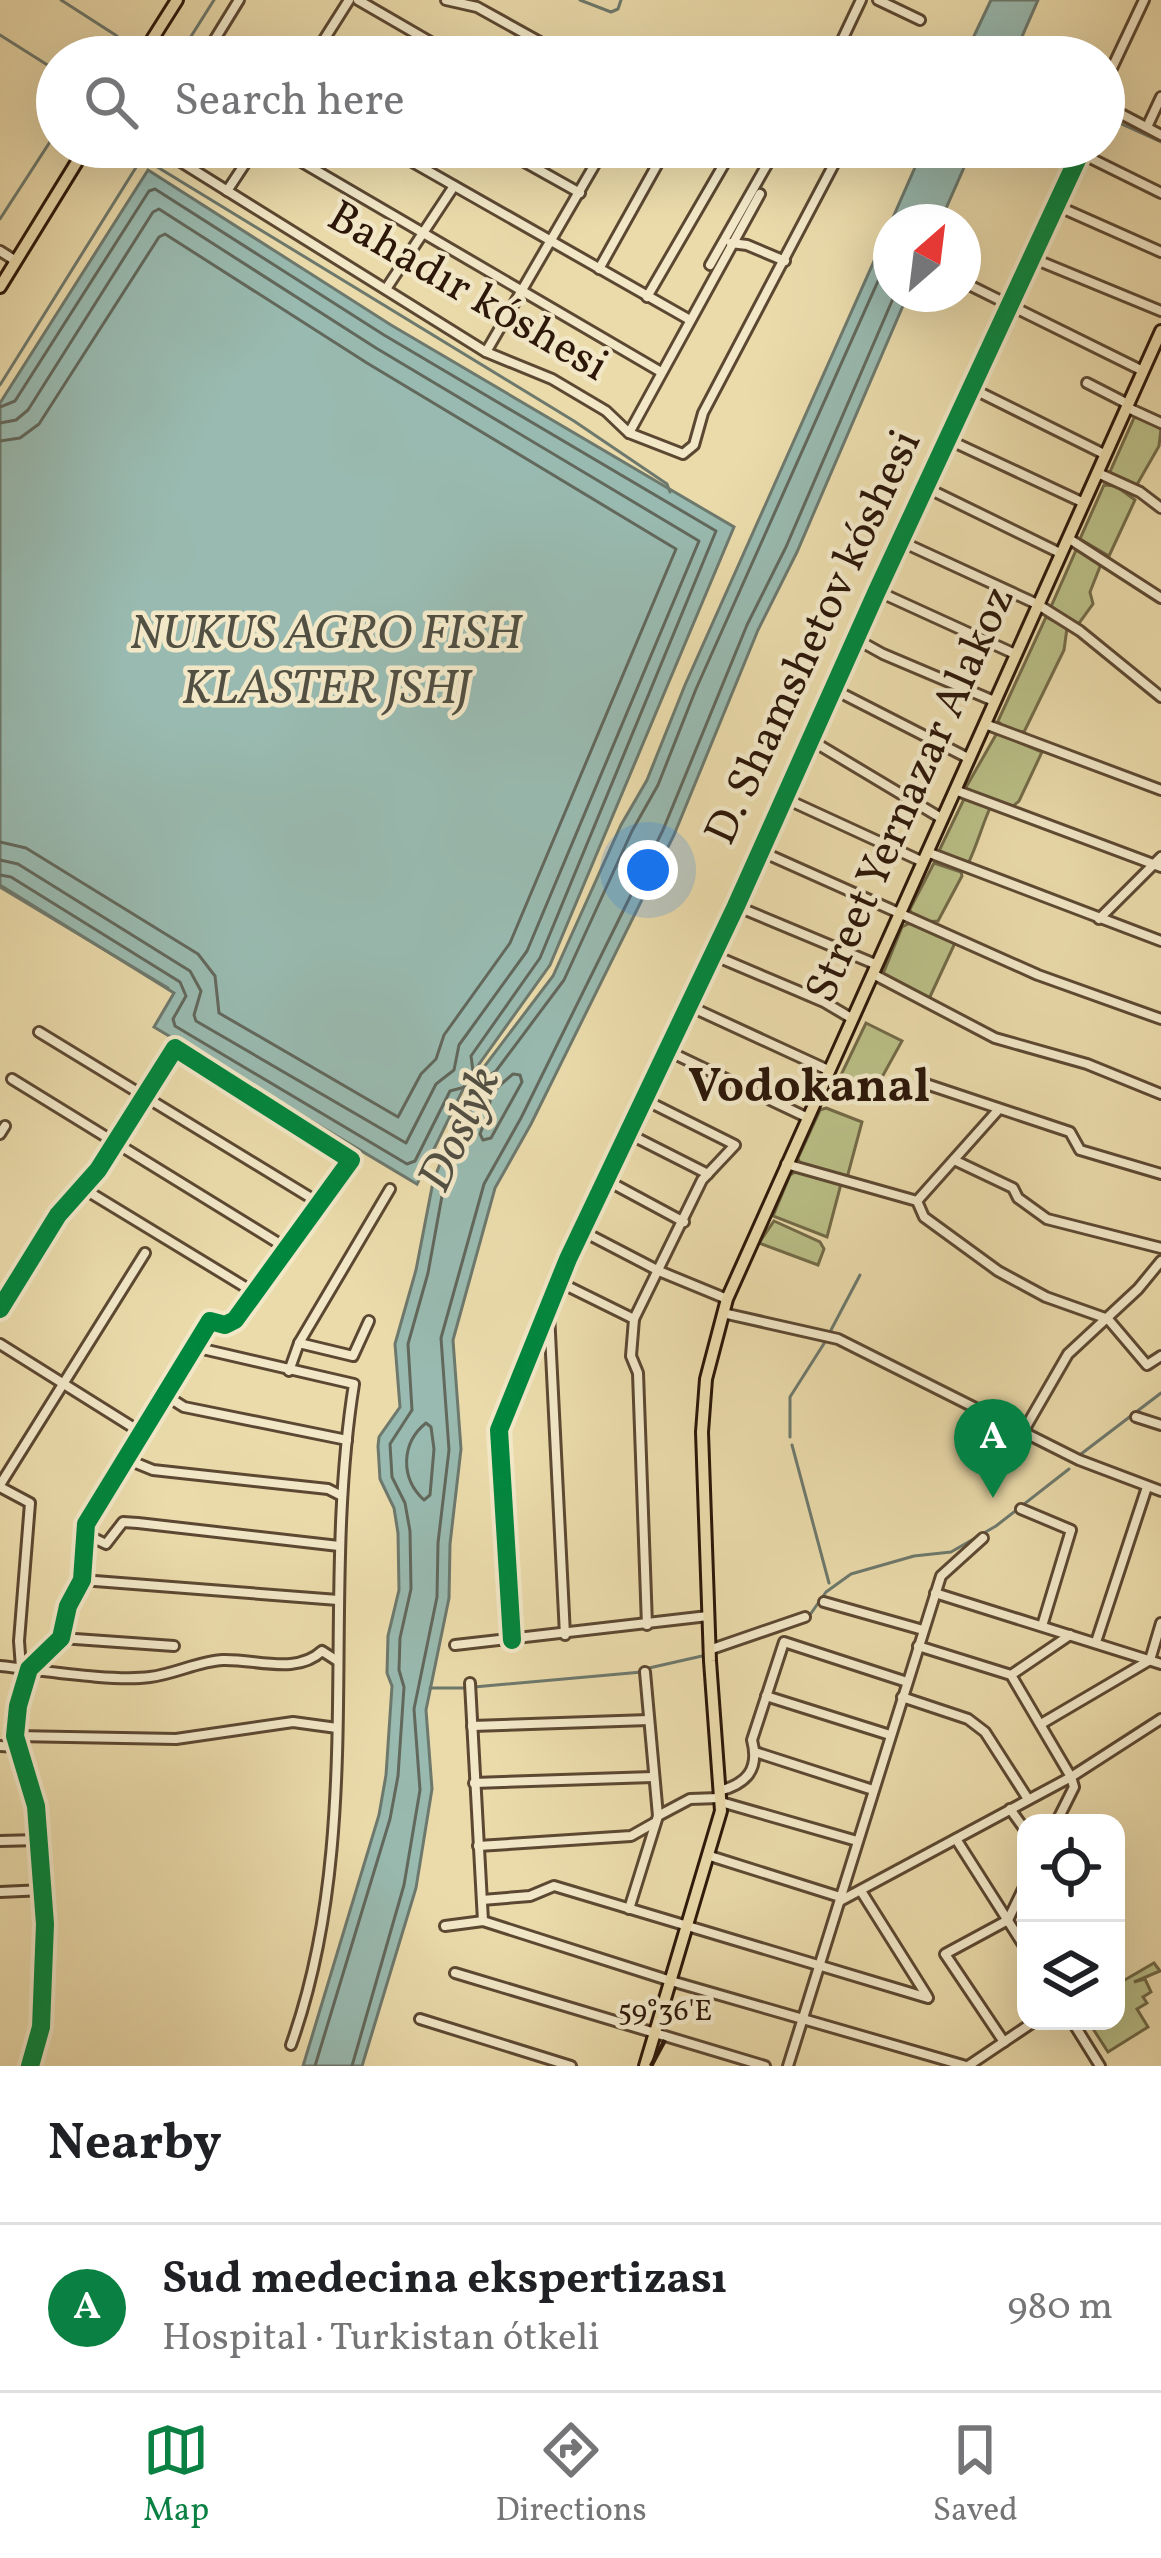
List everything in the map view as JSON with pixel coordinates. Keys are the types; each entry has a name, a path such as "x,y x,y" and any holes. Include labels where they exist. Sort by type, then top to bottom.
{"main road":[{"path":"154,36 177,0"},
{"path":"0,287 73,168"},
{"name":"Street Yernazar Alakoz","path":"645,2066 718,1831 703,1402 727,1299 1160,336"}],"street":[{"path":"217,36 239,0"},
{"path":"327,36 349,0"},
{"path":"358,0 420,36"},
{"path":"446,0 477,7 529,36"},
{"path":"844,36 861,0"},
{"path":"878,0 920,20"},
{"path":"1125,40 1144,0"},
{"path":"1147,127 1161,97"},
{"path":"1125,116 1161,135"},
{"name":"Bahadır kóshesi","path":"189,168 486,352 575,391 629,433 683,454 694,445 704,413 785,261"},
{"path":"227,190 242,168"},
{"path":"313,168 662,372"},
{"path":"423,168 690,320"},
{"path":"535,168 580,193"},
{"path":"486,352 594,168"},
{"path":"599,269 656,168"},
{"path":"647,297 722,168"},
{"path":"629,433 767,168"},
{"path":"728,243 785,261 832,168"},
{"name":"D. Shamshetov kóshesi","path":"512,1640 499,1430 581,1231 736,906 1073,168"},
{"path":"1115,168 1161,193"},
{"path":"386,289 454,186"},
{"path":"710,265 760,194"},
{"path":"1055,205 1161,252"},
{"path":"0,251 16,261"},
{"path":"1032,257 1161,311"},
{"path":"981,292 1143,371"},
{"path":"1087,382 1161,423"},
{"path":"973,389 1106,454"},
{"path":"949,440 1084,503"},
{"path":"1098,473 1140,492 1161,508"},
{"path":"927,488 1060,553"},
{"path":"1067,538 1161,598"},
{"path":"900,541 1037,604 1080,631 1161,698"},
{"path":"877,592 1015,654"},
{"path":"856,639 994,701"},
{"path":"833,689 968,758"},
{"path":"983,724 1161,790"},
{"path":"809,739 941,818"},
{"path":"953,790 1156,866"},
{"path":"784,798 924,856 1161,941"},
{"path":"760,851 1038,975 1161,1019"},
{"path":"1099,919 1161,857"},
{"path":"736,906 873,969 995,1038 1087,1064 1161,1094"},
{"path":"713,955 851,1018"},
{"path":"689,1006 828,1070"},
{"path":"39,1032 321,1204"},
{"path":"0,1309 58,1214 84,1189 175,1048 351,1160 235,1320 210,1321 83,1533 82,1580 68,1606 62,1638 25,1669"},
{"path":"668,1052 806,1117"},
{"path":"12,1078 288,1249"},
{"path":"923,1083 1070,1132 1080,1150 1161,1174"},
{"path":"645,1100 735,1145 708,1174 634,1318 631,1356 638,1372 647,1625"},
{"path":"917,1201 999,1109"},
{"path":"628,1133 708,1174"},
{"path":"954,1160 1012,1188 1046,1219 1161,1248"},
{"path":"785,1164 917,1201 924,1216 998,1271 1046,1297 1108,1319 1147,1365 1161,1356"},
{"path":"606,1180 684,1222"},
{"path":"84,1189 255,1293"},
{"path":"289,1370 299,1343 390,1189"},
{"path":"581,1231 727,1299"},
{"path":"30,2066 39,2041 44,1992 44,1890 33,1787 15,1736 25,1669 19,1641 30,1502 0,1486 145,1253"},
{"path":"1022,1432 1068,1354 1161,1261"},
{"path":"559,1282 634,1318"},
{"path":"548,1307 565,1635"},
{"path":"723,1313 838,1340 1079,1460 1161,1492"},
{"path":"299,1343 352,1356 369,1321"},
{"path":"0,1344 142,1433"},
{"path":"194,1347 354,1384 339,1546 341,1695 336,1810 310,1987 292,2045"},
{"path":"165,1395 184,1407 347,1440"},
{"path":"1136,1417 1161,1425"},
{"path":"126,1459 153,1470 328,1489 342,1496"},
{"path":"1096,1642 1147,1487"},
{"path":"1021,1510 1071,1530 1042,1626"},
{"path":"83,1533 106,1544 123,1522 138,1522 339,1546"},
{"path":"788,2066 940,1576 982,1538"},
{"path":"82,1580 338,1600"},
{"path":"935,1593 1161,1664"},
{"path":"824,1602 923,1630"},
{"path":"455,1645 709,1616"},
{"path":"710,1650 805,1617"},
{"path":"1041,1724 1150,1660 1161,1623"},
{"path":"1011,1675 1070,1635"},
{"path":"62,1638 174,1646"},
{"path":"719,1797 740,1786 749,1773 755,1752 752,1740 784,1642 907,1682"},
{"path":"918,1646 1011,1675 1071,1777 1074,1787 1060,1814"},
{"path":"0,1666 148,1678 218,1660 287,1665 307,1663 322,1651 337,1660"},
{"path":"629,1909 657,1819 645,1672"},
{"path":"470,1682 484,1921"},
{"path":"766,1696 890,1735"},
{"path":"902,1696 968,1718 985,1732 1028,1798"},
{"path":"710,1856 840,1899 1071,1777 1161,1719"},
{"path":"472,1726 649,1720"},
{"path":"15,1736 176,1739 293,1722 337,1728"},
{"path":"0,1746 18,1747"},
{"path":"755,1752 873,1790"},
{"path":"474,1783 653,1777"},
{"path":"478,1846 632,1836 691,1799 719,1797 857,1841"},
{"path":"1010,1809 1017,1819"},
{"path":"956,1839 1017,1934"},
{"path":"0,1841 38,1840"},
{"path":"482,1900 530,1896 554,1886 928,1997 861,1891"},
{"path":"0,1892 44,1890"},
{"path":"1004,2042 945,1954 1008,1920 1017,1902"},
{"path":"445,1926 484,1921 671,1981 967,2066 1022,2030"},
{"path":"455,1973 765,2066"},
{"path":"420,2019 571,2066"},
{"path":"1078,2030 1100,2066"}],"green space":[{"path":"1140,416 1161,429 1159,446 1135,488 1109,474 1134,418"},
{"path":"1104,485 1116,486 1135,500 1109,556 1080,539"},
{"path":"1077,548 1101,564 1090,592 1093,604 1077,626 1050,609"},
{"path":"1046,617 1067,628 1064,650 1024,732 1005,729 998,721"},
{"path":"997,733 1042,752 1019,801 1011,808 965,789"},
{"path":"964,799 990,808 967,866 938,853"},
{"path":"934,863 962,876 938,921 924,922 910,909"},
{"path":"912,922 955,943 928,1001 883,974 902,927"},
{"path":"866,1023 902,1041 876,1088 868,1091 840,1077"},
{"path":"820,1110 862,1122 847,1178 800,1165 798,1158"},
{"path":"797,1171 841,1184 827,1237 773,1216 790,1175"},
{"path":"774,1221 820,1242 824,1249 818,1265 759,1243"},
{"path":"1154,1963 1160,1971 1134,1982 1145,1979 1151,1992 1143,1997 1147,2003 1137,2009 1148,2027 1108,2052 1094,2030 1125,2030 1125,1980"}],"water":[{"path":"991,0 1038,0 1022,36 974,36"},
{"path":"915,168 964,168 948,204 899,204"},
{"name":"NUKUS AGRO FISH KLASTER JSHJ","path":"148,170 391,325 734,527 550,965 467,1081 417,1184 154,1027 174,993 0,885 0,403"},
{"name":"Doslyk","path":"873,263 873,312 900,312 797,552 758,630 674,835 495,1188 453,1340 461,1449 449,1598 426,1710 432,1789 416,1888 362,2066 303,2066 379,1815 386,1775 392,1686 387,1673 388,1636 399,1590 398,1533 394,1508 380,1479 378,1446 400,1407 395,1344 433,1182 471,1084 553,976 621,825 647,780"}],"waterway":[{"path":"61,0 117,36"},
{"path":"191,36 214,0"},
{"path":"580,0 611,12 621,0"},
{"path":"0,35 36,58"},
{"path":"1125,126 1161,142"},
{"path":"0,219 36,163"},
{"path":"0,385 136,168"},
{"path":"159,168 574,421 667,484 670,492"},
{"path":"0,887 168,988"},
{"path":"831,1330 860,1275"},
{"path":"790,1437 790,1397 825,1342"},
{"path":"1081,1454 1161,1393"},
{"path":"792,1445 829,1583"},
{"path":"807,1619 826,1592 851,1574 914,1556 951,1552 996,1526 1069,1469"},
{"path":"716,1653 799,1623"},
{"path":"649,1668 702,1656"},
{"path":"474,1687 642,1672"},
{"path":"430,1688 465,1688"}],"cycle path":[{"path":"512,1640 499,1430 568,1259 736,906 1073,168"},
{"path":"0,1309 58,1215 98,1170 175,1048 351,1160 235,1320 225,1325 210,1321 86,1524 82,1580 68,1606 61,1638 29,1669 15,1736 36,1806 45,1924 41,2027 30,2066"}],"place":[{"name":"Sud medecina ekspertizası","path":"993,1498"}],"district":[{"name":"Vodokanal","path":"809,1088"}]}
